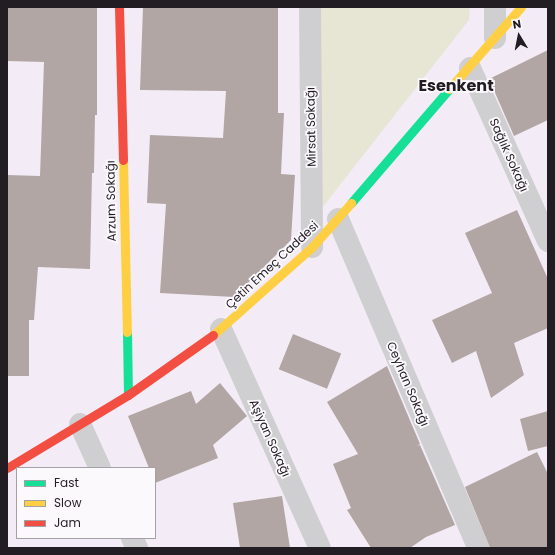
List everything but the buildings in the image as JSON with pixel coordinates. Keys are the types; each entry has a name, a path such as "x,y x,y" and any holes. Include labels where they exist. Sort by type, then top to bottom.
{"street":[{"name":"Arzum Sokağı","path":"119,7 128,395"},
{"name":"Mirsat Sokağı","path":"310,7 312,247"},
{"path":"495,7 495,38"},
{"name":"Çetin Emeç Caddesi","path":"7,468 128,395 221,329 312,247 470,68 521,7"},
{"name":"Sağlık Sokağı","path":"470,68 548,241"},
{"name":"Ceyhan Sokağı","path":"338,219 478,548"},
{"name":"Aşiyan Sokağı","path":"221,329 320,548"},
{"path":"80,424 100,467"},
{"path":"132,539 137,548"}],"green space":[{"path":"318,7 470,7 469,20 322,208"}],"traffic: fast":[{"path":"351,203 449,89"},
{"path":"127,332 128,395"}],"traffic: slow":[{"path":"449,89 521,7"},
{"path":"123,160 127,332"},
{"path":"213,335 312,247 351,203"}],"traffic: jam":[{"path":"119,7 123,160"},
{"path":"7,468 128,395 213,335"}],"district":[{"name":"Esenkent","path":"456,86"}]}
